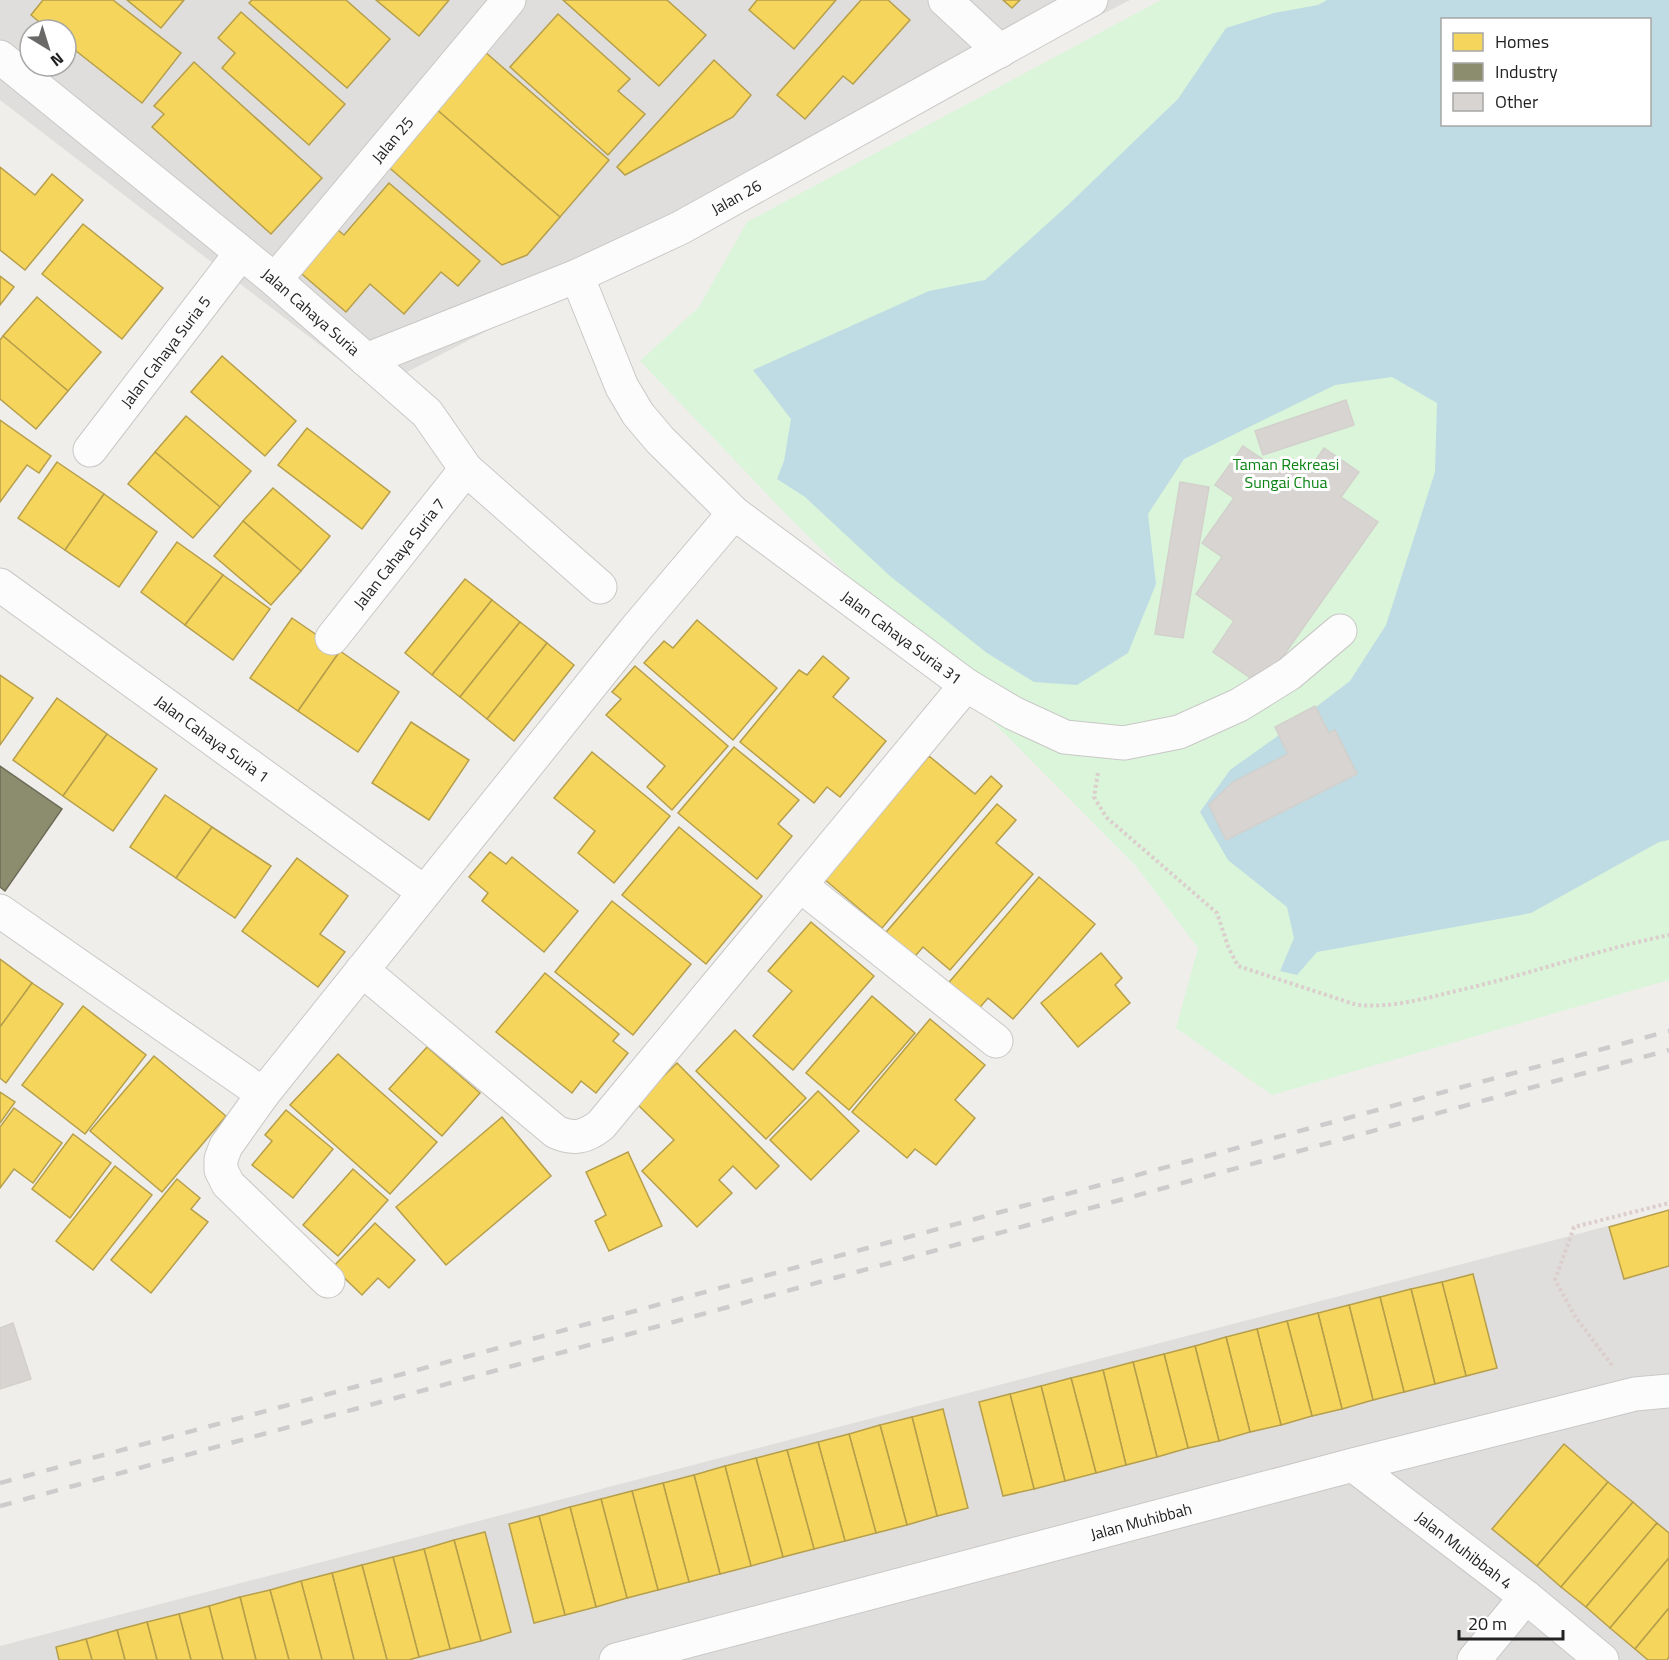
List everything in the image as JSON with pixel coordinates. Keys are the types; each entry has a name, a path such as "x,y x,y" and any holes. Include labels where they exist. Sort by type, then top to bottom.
{"street":[{"name":"Jalan 25","path":"275,280 509,0"},
{"path":"945,0 999,51"},
{"name":"Jalan 26","path":"366,360 577,276 680,228 1091,0"},
{"name":"Jalan Cahaya Suria","path":"0,57 275,280 427,413 466,469 600,587"},
{"name":"Jalan Cahaya Suria 5","path":"90,450 241,253"},
{"name":"Jalan Cahaya Suria 31","path":"577,276 622,387 638,414 660,441 734,513 966,685 1013,713 1065,737 1124,743 1179,732 1239,705 1289,674 1340,631"},
{"name":"Jalan Cahaya Suria 7","path":"332,638 466,469"},
{"path":"328,1281 228,1184 221,1170 221,1159 226,1146 263,1094 424,892 635,630 734,513"},
{"name":"Jalan Cahaya Suria 1","path":"0,585 424,892"},
{"path":"362,970 556,1132 567,1137 579,1137 591,1133 601,1125 966,685"},
{"path":"800,885 996,1041"},
{"path":"0,911 263,1094"},
{"name":"Jalan Muhibbah","path":"616,1660 1353,1465 1635,1394 1669,1391"},
{"name":"Jalan Muhibbah 4","path":"1353,1465 1526,1597 1602,1660"},
{"path":"1474,1660 1526,1597"}],"path":[{"path":"1105,741 1094,797 1106,816 1217,912 1229,949 1238,966 1357,1005 1374,1006 1400,1004 1493,983 1669,935"},
{"path":"1635,1394 1576,1318 1555,1280 1574,1227 1669,1203"}],"shaded area":[{"path":"0,0 1130,0 376,388 0,100"},
{"path":"1669,1210 1669,1660 0,1660 0,1646"}],"green space":[{"name":"Taman Rekreasi Sungai Chua","path":"1161,0 1669,0 1669,980 1272,1095 1176,1028 1198,948 1135,865 785,513 640,361 699,307 747,222"}],"water":[{"name":"Taman Rekreasi Sungai Chua","path":"1327,0 1669,0 1669,840 1659,842 1531,913 1317,952 1297,975 1280,971 1294,938 1287,907 1228,860 1200,812 1230,770 1350,681 1386,625 1435,472 1437,403 1392,377 1335,385 1184,459 1148,514 1156,584 1128,653 1077,685 1034,682 987,653 890,576 805,497 777,479 784,461 791,419 753,370 929,291 985,280 1068,205 1178,99 1226,28 1274,13 1318,5"}],"building: Homes":[{"path":"43,0 113,0 181,53 142,103 78,52 78,18 35,18 31,15"},
{"path":"127,0 184,0 161,28"},
{"path":"252,0 346,0 390,39 347,88 249,3"},
{"path":"376,0 449,0 419,36"},
{"path":"563,0 667,0 706,35 659,86"},
{"path":"757,0 836,0 794,49 749,10"},
{"path":"861,0 888,0 910,20 853,84 843,76 805,119 777,95"},
{"path":"1003,0 1020,0 1012,8"},
{"path":"241,12 345,104 309,145 222,68 235,53 218,38"},
{"path":"558,14 630,79 618,91 645,114 608,155 510,67"},
{"path":"484,51 609,160 560,217 435,108"},
{"path":"714,60 751,95 733,117 625,175 617,167"},
{"path":"194,62 322,178 271,234 152,127 164,114 154,106"},
{"path":"435,108 560,217 527,255 502,265 385,164"},
{"path":"0,167 35,195 52,174 83,200 25,270 0,250"},
{"path":"389,183 480,261 458,286 441,272 404,314 370,284 346,312 296,269 333,226 344,235"},
{"path":"83,224 163,288 122,339 42,274"},
{"path":"0,276 14,287 0,305"},
{"path":"37,297 101,352 68,391 3,336"},
{"path":"3,336 68,391 36,429 0,399 0,340"},
{"path":"222,356 296,421 265,456 191,392"},
{"path":"186,416 251,471 220,507 155,452"},
{"path":"0,420 51,456 39,473 27,465 0,502"},
{"path":"307,428 390,492 362,529 278,465"},
{"path":"155,452 220,507 193,538 128,484"},
{"path":"57,462 104,494 65,550 18,518"},
{"path":"273,488 330,536 301,571 243,521"},
{"path":"104,494 157,532 119,587 65,550"},
{"path":"243,521 301,571 271,605 214,556"},
{"path":"177,542 223,575 185,625 141,592"},
{"path":"223,575 270,609 233,660 185,625"},
{"path":"465,579 492,600 432,675 405,653"},
{"path":"492,600 520,622 460,697 432,675"},
{"path":"292,618 340,651 298,711 250,678"},
{"path":"697,620 777,688 733,740 644,663 664,641 673,648"},
{"path":"520,622 547,643 487,719 460,697"},
{"path":"547,643 574,665 514,741 487,719"},
{"path":"340,651 399,692 358,752 298,711"},
{"path":"823,656 849,678 833,697 886,741 840,797 827,787 814,803 740,742 799,670 807,675"},
{"path":"635,666 728,746 672,810 647,787 665,766 606,715 621,699 612,692"},
{"path":"0,675 33,698 0,745"},
{"path":"57,698 107,734 63,796 13,760"},
{"path":"411,722 469,760 429,820 372,783"},
{"path":"107,734 157,769 113,831 63,796"},
{"path":"734,747 799,800 778,824 792,836 757,879 678,813"},
{"path":"592,752 670,816 614,883 578,853 595,831 554,798"},
{"path":"929,756 975,794 991,776 1002,786 882,928 824,879"},
{"path":"165,795 212,827 176,878 130,847"},
{"path":"997,804 1016,820 996,843 1033,874 950,970 923,947 910,962 881,938"},
{"path":"212,827 271,866 235,918 176,878"},
{"path":"679,827 762,896 706,964 622,895"},
{"path":"490,852 506,864 512,857 578,911 544,952 482,901 488,893 469,877"},
{"path":"297,858 348,896 320,934 345,952 318,987 242,931"},
{"path":"1039,877 1095,924 1013,1019 988,998 975,1013 945,987"},
{"path":"612,901 691,964 633,1035 555,972"},
{"path":"811,922 874,976 793,1070 753,1036 792,991 768,971"},
{"path":"1101,953 1122,978 1115,985 1130,1003 1078,1047 1041,1003"},
{"path":"0,959 32,983 0,1027"},
{"path":"545,973 619,1034 613,1041 628,1053 596,1093 581,1081 572,1093 496,1032"},
{"path":"32,983 63,1004 6,1083 0,1078 0,1027"},
{"path":"872,996 915,1033 849,1110 806,1073"},
{"path":"83,1006 146,1055 85,1134 22,1085"},
{"path":"930,1019 985,1065 955,1100 975,1118 936,1165 915,1149 907,1158 852,1112"},
{"path":"735,1030 806,1098 766,1139 696,1071"},
{"path":"427,1047 480,1093 442,1136 389,1089"},
{"path":"338,1054 437,1142 390,1194 290,1105"},
{"path":"154,1056 226,1116 162,1192 90,1131"},
{"path":"677,1063 779,1166 756,1189 733,1166 719,1180 732,1193 697,1227 642,1171 674,1140 636,1103"},
{"path":"818,1091 859,1131 811,1180 770,1140"},
{"path":"0,1092 15,1102 0,1123"},
{"path":"14,1108 62,1143 33,1183 14,1169 0,1188 0,1127"},
{"path":"286,1110 333,1149 293,1198 252,1165 272,1141 265,1135"},
{"path":"502,1117 551,1176 446,1265 396,1207"},
{"path":"73,1134 111,1163 70,1218 32,1189"},
{"path":"628,1152 662,1226 609,1251 595,1221 606,1215 586,1172"},
{"path":"115,1166 152,1195 93,1270 56,1241"},
{"path":"353,1169 388,1200 338,1256 303,1225"},
{"path":"177,1179 200,1198 191,1209 208,1222 151,1293 111,1260"},
{"path":"1669,1210 1669,1266 1624,1279 1609,1227"},
{"path":"375,1223 415,1260 389,1288 378,1278 362,1295 333,1267"},
{"path":"1473,1274 1497,1368 1466,1376 1442,1282"},
{"path":"1442,1282 1466,1376 1435,1384 1411,1289"},
{"path":"1411,1289 1435,1384 1404,1392 1380,1297"},
{"path":"1380,1297 1404,1392 1373,1400 1349,1305"},
{"path":"1349,1305 1373,1400 1342,1409 1318,1313"},
{"path":"1318,1313 1342,1409 1312,1416 1287,1321"},
{"path":"1287,1321 1312,1416 1281,1425 1257,1329"},
{"path":"1257,1329 1281,1425 1250,1432 1226,1337"},
{"path":"1226,1337 1250,1432 1219,1441 1195,1346"},
{"path":"1195,1346 1219,1441 1188,1448 1164,1354"},
{"path":"1164,1354 1188,1448 1157,1457 1133,1362"},
{"path":"1133,1362 1157,1457 1126,1465 1103,1370"},
{"path":"1103,1370 1126,1465 1096,1473 1071,1378"},
{"path":"1071,1378 1096,1473 1065,1481 1041,1386"},
{"path":"1041,1386 1065,1481 1034,1489 1010,1394"},
{"path":"1010,1394 1034,1489 1003,1496 979,1402"},
{"path":"943,1409 968,1508 937,1516 912,1417"},
{"path":"912,1417 937,1516 907,1525 880,1425"},
{"path":"880,1425 907,1525 876,1533 849,1434"},
{"path":"849,1434 876,1533 845,1541 818,1442"},
{"path":"818,1442 845,1541 814,1549 787,1450"},
{"path":"1564,1444 1608,1482 1537,1566 1492,1529"},
{"path":"787,1450 814,1549 783,1557 756,1458"},
{"path":"756,1458 783,1557 751,1566 725,1466"},
{"path":"725,1466 751,1566 720,1574 694,1475"},
{"path":"694,1475 720,1574 689,1582 663,1483"},
{"path":"1608,1482 1633,1502 1561,1587 1537,1566"},
{"path":"663,1483 689,1582 658,1590 632,1491"},
{"path":"632,1491 658,1590 627,1598 601,1499"},
{"path":"601,1499 627,1598 596,1607 570,1507"},
{"path":"1633,1502 1657,1523 1586,1607 1561,1587"},
{"path":"570,1507 596,1607 565,1615 539,1516"},
{"path":"539,1516 565,1615 534,1623 509,1524"},
{"path":"1657,1523 1669,1533 1669,1558 1610,1628 1586,1607"},
{"path":"485,1532 511,1632 481,1641 454,1540"},
{"path":"454,1540 481,1641 450,1649 424,1549"},
{"path":"424,1549 450,1649 419,1657 393,1557"},
{"path":"393,1557 419,1657 409,1660 387,1660 362,1565"},
{"path":"1669,1558 1669,1608 1635,1649 1610,1628"},
{"path":"362,1565 387,1660 354,1660 332,1573"},
{"path":"332,1573 354,1660 322,1660 301,1581"},
{"path":"301,1581 322,1660 289,1660 270,1590"},
{"path":"270,1590 289,1660 256,1660 240,1597"},
{"path":"240,1597 256,1660 223,1660 209,1606"},
{"path":"209,1606 223,1660 191,1660 179,1614"},
{"path":"1669,1608 1669,1657 1667,1660 1648,1660 1635,1649"},
{"path":"179,1614 191,1660 157,1660 147,1622"},
{"path":"147,1622 157,1660 125,1660 117,1630"},
{"path":"117,1630 125,1660 92,1660 86,1639"},
{"path":"86,1639 92,1660 59,1660 56,1647"}],"building: Industry":[{"path":"0,766 62,809 5,891 0,887"}],"building: Other":[{"path":"1346,400 1354,425 1263,455 1255,431"},
{"path":"1243,446 1282,472 1290,461 1307,473 1324,448 1359,472 1341,497 1378,522 1262,686 1213,652 1234,621 1196,594 1222,557 1202,543 1234,498 1215,485"},
{"path":"1180,482 1209,487 1183,638 1155,634"},
{"path":"1315,706 1329,733 1335,730 1357,774 1226,840 1209,805 1233,782 1288,754 1275,727"},
{"path":"13,1323 31,1379 0,1389 0,1328"}],"railway":[{"path":"0,1483 1669,1031"},
{"path":"0,1506 1669,1050"}]}
